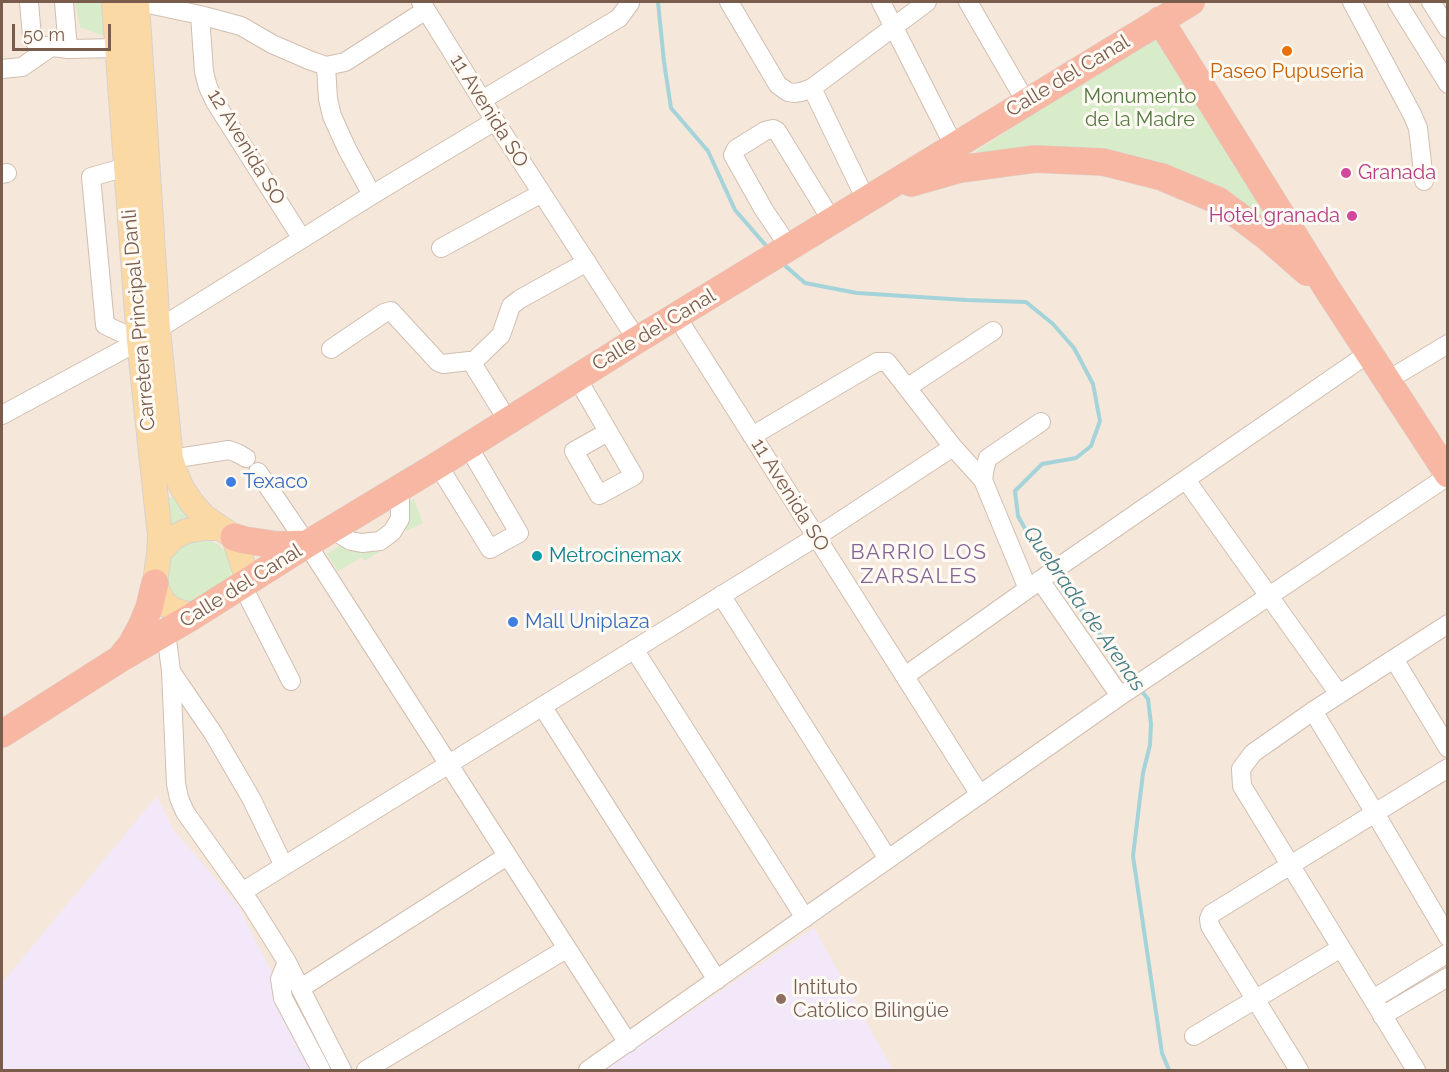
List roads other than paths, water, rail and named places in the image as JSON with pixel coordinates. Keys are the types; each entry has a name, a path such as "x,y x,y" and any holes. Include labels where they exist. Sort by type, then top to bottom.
{"highway":[{"name":"Calle del Canal","path":"2,734 637,340 1191,2"},
{"path":"1160,20 1328,290 1448,475"},
{"path":"872,196 960,169 1035,159 1103,162 1162,177 1219,201 1267,237 1328,290"},
{"path":"227,533 263,544 307,544"},
{"path":"118,660 131,645 141,627 149,608 155,583"}],"main road":[{"name":"Carretera Principal Danli","path":"114,2 126,167 148,335 171,459 182,488 192,503 203,516 227,533"},
{"name":"Carretera Principal Danli","path":"138,2 148,335 160,536 155,583"},
{"path":"159,553 173,538 186,531 204,528 227,533 245,583"},
{"path":"155,583 164,603 174,610 193,615"}],"street":[{"path":"29,2 32,37 38,45 60,48 117,48"},
{"path":"60,48 63,2"},
{"path":"138,2 240,26 272,45 326,66 345,62 424,6"},
{"path":"482,100 619,18 630,2"},
{"path":"729,2 778,85 794,93 801,93 812,88 927,2"},
{"path":"881,2 954,146"},
{"path":"968,2 1026,102"},
{"path":"1352,2 1418,128 1424,181"},
{"path":"1397,2 1448,84"},
{"path":"1431,2 1448,29"},
{"name":"11 Avenida SO","path":"424,6 495,121 637,340"},
{"name":"12 Avenida SO","path":"200,15 204,72 208,87 215,102 302,239"},
{"path":"2,69 22,67 60,48"},
{"path":"326,66 328,99 332,116 372,195"},
{"path":"812,88 872,196"},
{"path":"2,415 148,335 495,121"},
{"path":"779,253 764,210 733,155 736,149 765,131 773,129 777,131 832,221"},
{"path":"126,167 92,177 105,325 148,335"},
{"path":"441,248 542,194"},
{"path":"472,363 501,335 511,306 519,298 587,262"},
{"path":"331,349 384,313 391,311 438,362 443,364 469,361 472,363 508,421"},
{"name":"11 Avenida SO","path":"677,317 980,795"},
{"path":"908,387 993,331"},
{"path":"1388,381 1448,344"},
{"path":"905,676 1369,353"},
{"path":"752,436 877,362 887,362 953,447 983,480 1045,577 1124,693"},
{"path":"577,378 608,432"},
{"path":"983,480 988,458 1041,422"},
{"path":"438,465 490,549 519,533 468,446"},
{"path":"242,892 816,537 953,447"},
{"path":"171,459 229,450 237,453 252,466 307,544 628,1043"},
{"path":"588,1071 1124,693 1448,475"},
{"path":"1186,480 1339,694"},
{"path":"331,529 351,541 380,542 393,532 400,519 400,500 397,490"},
{"path":"245,583 291,681"},
{"path":"721,595 888,859"},
{"path":"1412,1069 1242,786 1241,769 1253,753 1313,711 1448,624"},
{"path":"166,632 171,671 176,784 179,798 185,812 242,892 287,962 342,1071"},
{"path":"634,649 805,918"},
{"path":"1394,659 1448,748"},
{"path":"171,671 213,733 251,798 284,866"},
{"path":"542,706 717,980"},
{"path":"1313,711 1448,937"},
{"path":"1299,1071 1210,926 1211,914 1448,768"},
{"path":"301,988 507,856"},
{"path":"366,1071 566,948"},
{"path":"1194,1036 1341,948"},
{"path":"1372,999 1448,953"},
{"path":"287,962 280,979 283,998 321,1071"},
{"path":"1382,1016 1448,976"}],"waterway":[{"name":"Quebrada de Arenas","path":"658,2 671,108 708,151 735,210 769,249"},
{"name":"Quebrada de Arenas","path":"782,263 805,283 857,293 1026,302 1053,324 1074,348 1093,384 1100,421 1091,446 1076,458 1042,464 1015,491 1018,516 1050,567"},
{"name":"Quebrada de Arenas","path":"1056,576 1134,680"},
{"name":"Quebrada de Arenas","path":"1140,689 1148,699 1151,724 1150,745 1143,773 1133,856 1162,1053 1169,1070"}],"place":[{"name":"Paseo Pupuseria","path":"1287,51"},
{"name":"Granada","path":"1346,173"},
{"name":"Hotel granada","path":"1352,216"},
{"name":"Texaco","path":"231,482"},
{"name":"Metrocinemax","path":"537,556"},
{"name":"Mall Uniplaza","path":"513,622"},
{"name":"Intituto Católico Bilingüe","path":"781,999"}],"district":[{"name":"BARRIO LOS ZARSALES","path":"919,565"}],"park label":[{"name":"Monumento de la Madre","path":"1140,108"}]}
